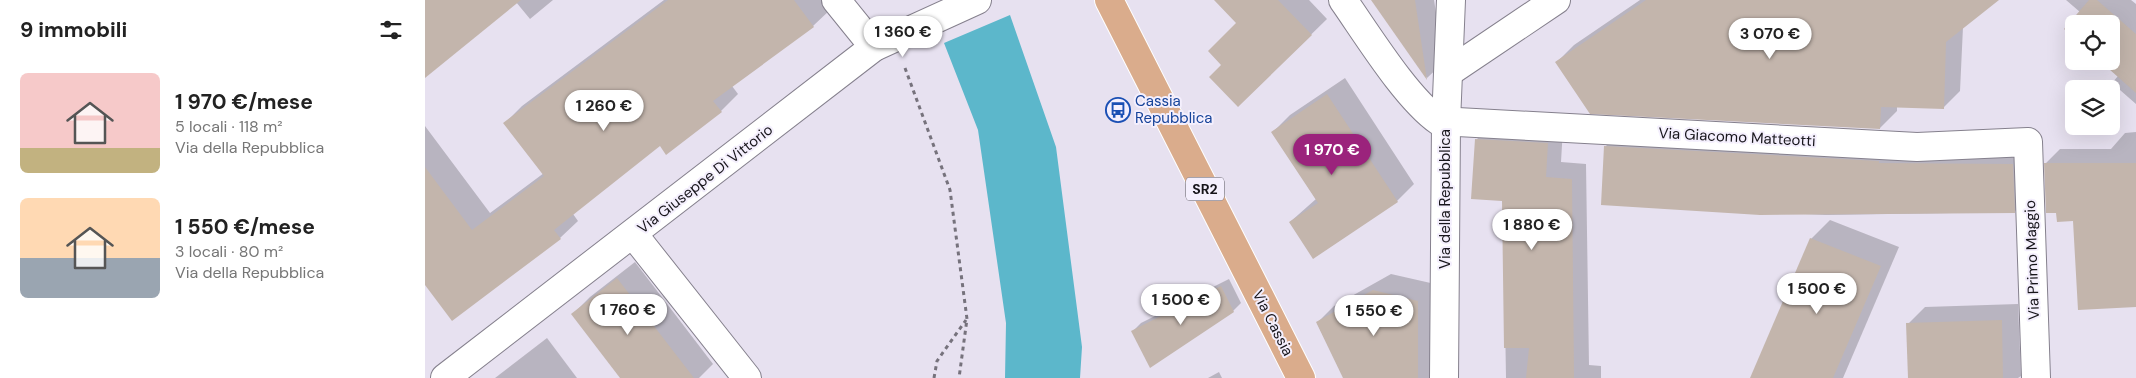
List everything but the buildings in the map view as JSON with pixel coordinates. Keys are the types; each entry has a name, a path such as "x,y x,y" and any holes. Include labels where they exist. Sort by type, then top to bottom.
{"main road":[{"name":"Via Cassia","path":"1109,0 1301,378"}],"street":[{"path":"836,0 894,38"},
{"name":"Via Giuseppe Di Vittorio","path":"445,378 894,38 977,0"},
{"name":"Via della Repubblica","path":"1343,0 1425,110 1439,121 1446,122 1444,378"},
{"path":"1446,122 1451,0"},
{"path":"1449,72 1556,0"},
{"name":"Via Giacomo Matteotti","path":"1446,122 1917,147 2028,142"},
{"name":"Via Primo Maggio","path":"2028,142 2037,378"},
{"path":"633,234 747,378"}],"path":[{"path":"894,38 950,190 967,319 959,378"},
{"path":"934,378 937,361 967,319"}],"water":[{"path":"1010,15 1056,147 1082,347 1080,378 1005,378 1006,323 978,130 944,43"}],"place":[{"name":"Cassia Repubblica","path":"1118,110"}]}
